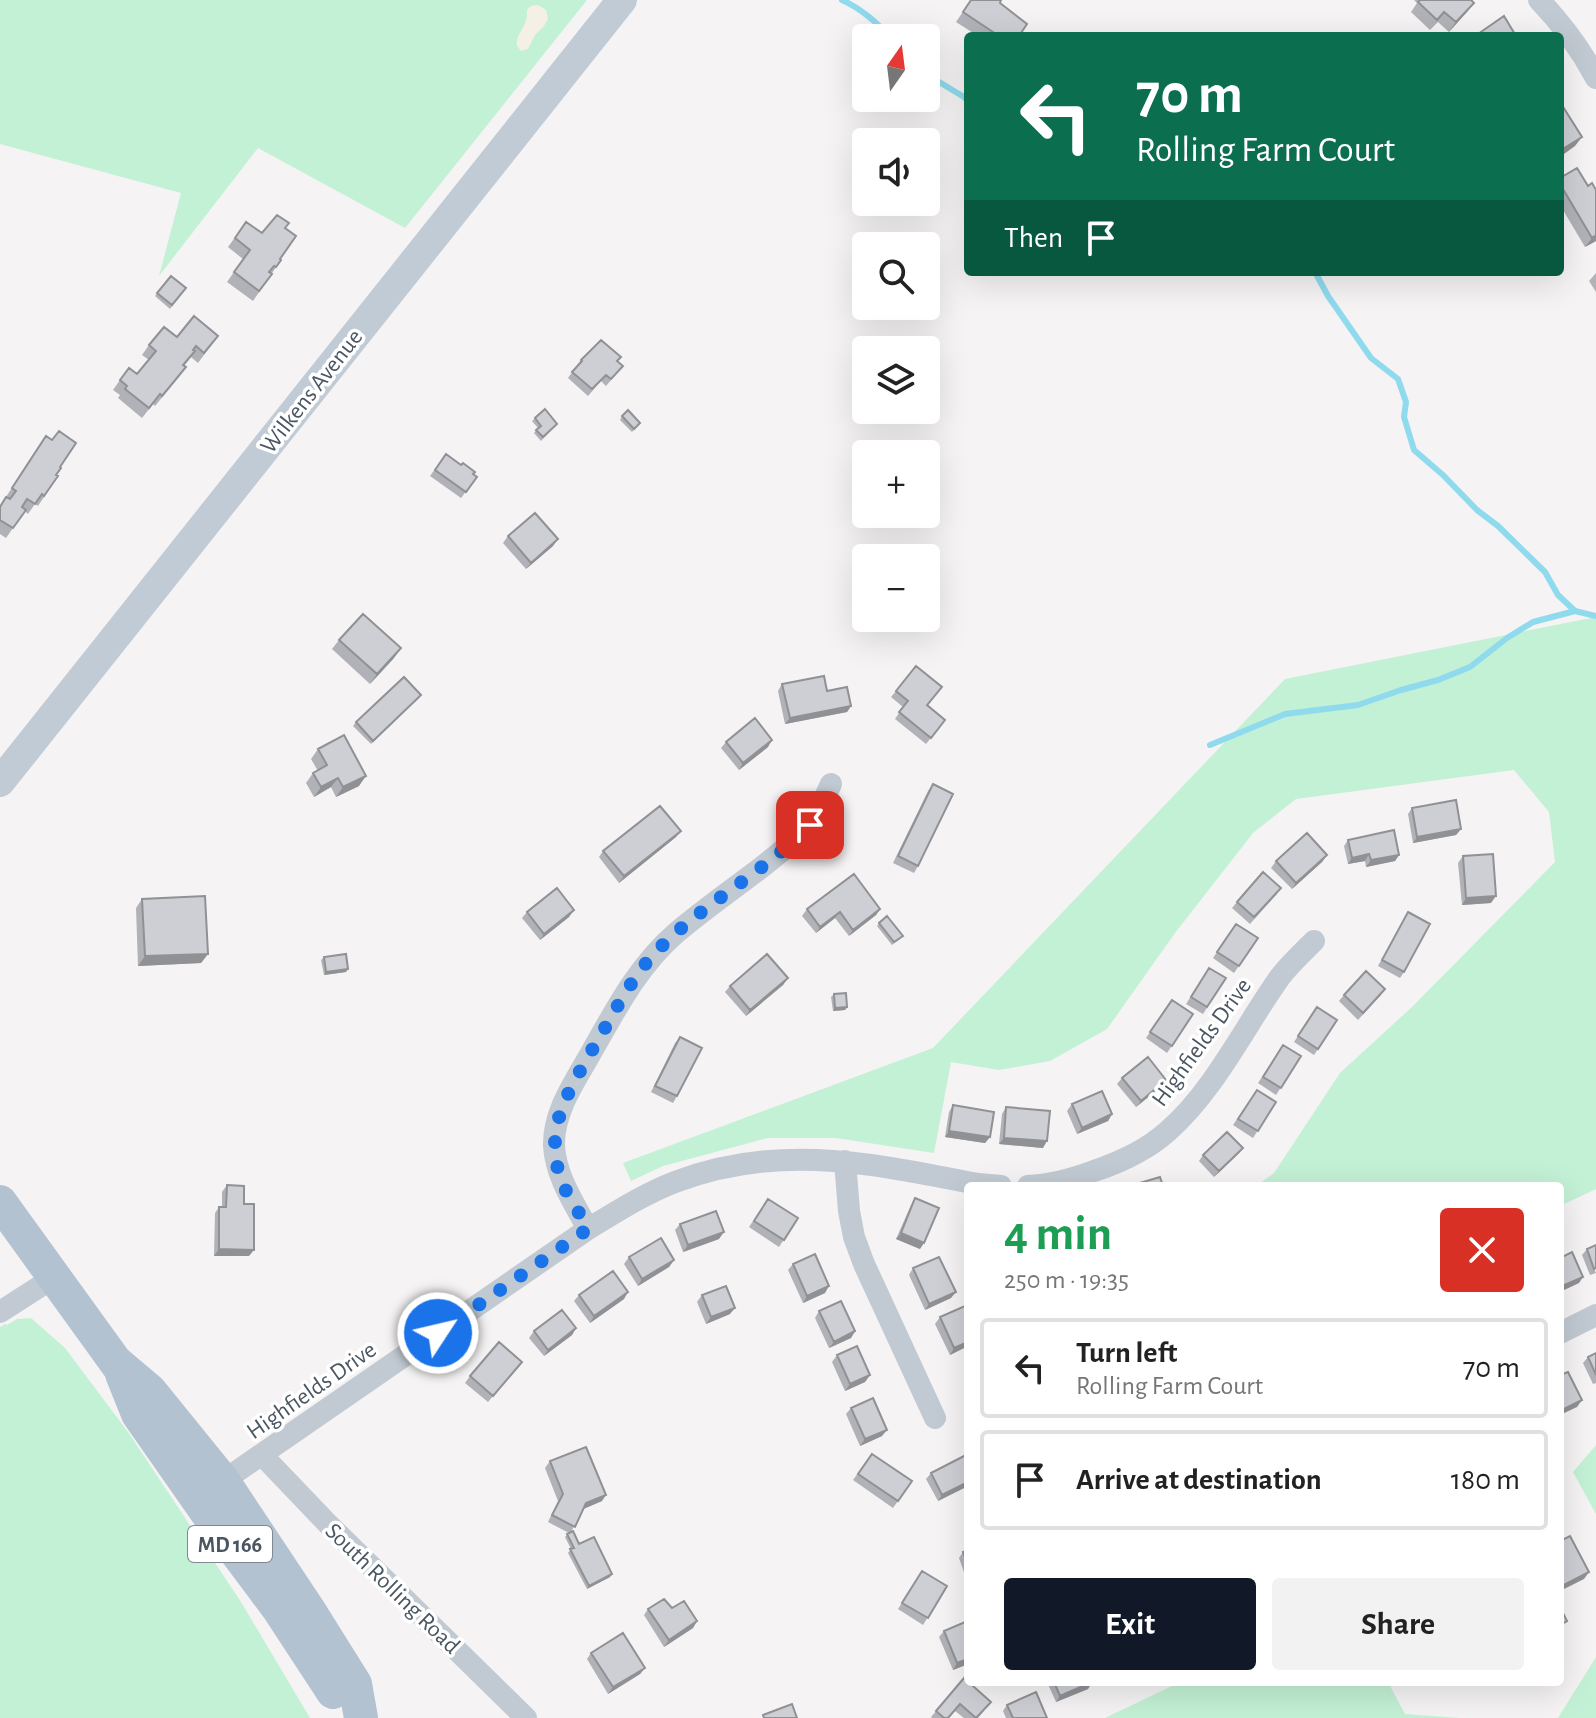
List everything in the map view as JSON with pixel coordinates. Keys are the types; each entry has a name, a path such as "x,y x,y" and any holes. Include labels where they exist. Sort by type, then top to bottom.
{"main road":[{"name":"Wilkens Avenue","path":"0,782 622,0"},
{"name":"MD 166","path":"0,1202 117,1363 150,1391 223,1481 355,1684 358,1718"},
{"name":"MD 166","path":"117,1363 138,1414 278,1608 343,1707 358,1718"}],"street":[{"path":"1539,0 1584,55 1596,78"},
{"path":"588,1229 565,1187 554,1145 565,1098 647,962 675,934 791,844 810,825 831,784"},
{"name":"Highfields Drive","path":"1074,1182 1137,1153 1169,1130 1218,1071 1283,974 1314,941"},
{"name":"Highfields Drive","path":"223,1481 588,1229 675,1182 763,1161 808,1159 845,1161 966,1182"},
{"path":"845,1161 854,1237 935,1418"},
{"path":"0,1312 53,1278"},
{"path":"1564,1331 1596,1315"},
{"name":"South Rolling Road","path":"262,1455 526,1718"}],"green space":[{"path":"0,0 587,0 405,228 258,148 159,276 181,193 0,144"},
{"path":"1596,617 1596,1189 1564,1204 1564,1182 1262,1182 1274,1173 1340,1073 1412,1007 1555,862 1549,812 1514,770 1296,799 1253,833 1175,933 1107,1029 1050,1061 999,1070 951,1062 934,1153 836,1138 768,1138 663,1166 631,1181 623,1163 933,1048 1285,679"},
{"path":"31,1318 65,1348 128,1432 241,1602 310,1718 0,1718 0,1327 17,1319"},
{"path":"1596,1445 1596,1514 1573,1472"},
{"path":"1596,1657 1596,1718 1558,1718"},
{"path":"1172,1686 1390,1686 1405,1714 1460,1718 1105,1718"}],"sand":[{"path":"538,5 546,10 548,19 528,49 521,51 517,41 526,22 527,10"}],"building":[{"path":"971,0 1001,0 1000,3 1027,24 1022,32 993,32 963,12"},
{"path":"1471,0 1474,3 1456,22 1444,12 1437,20 1418,2"},
{"path":"1504,16 1514,32 1481,32"},
{"path":"1564,108 1582,137 1564,148"},
{"path":"1577,168 1588,186 1592,183 1596,190 1596,235 1592,238 1564,191 1564,176"},
{"path":"277,215 289,223 285,228 296,236 259,291 234,272 250,250 235,238 246,222 262,233"},
{"path":"171,276 186,288 172,305 157,293"},
{"path":"194,316 218,336 204,353 196,346 183,365 186,367 149,408 125,389 127,386 120,380 129,368 137,374 156,351 149,345 164,327 177,337"},
{"path":"601,340 621,357 617,361 623,366 611,379 606,375 592,389 572,372"},
{"path":"545,409 557,424 543,437 536,430 541,426 535,418"},
{"path":"628,410 640,423 634,429 622,416"},
{"path":"59,431 76,443 44,496 42,494 35,504 27,499 22,507 26,510 13,528 0,520 0,507 6,497 10,499 16,491 12,488 46,436 52,440"},
{"path":"446,454 475,472 473,474 477,477 466,492 435,470"},
{"path":"535,513 558,539 531,563 508,536"},
{"path":"363,614 401,648 377,674 339,640"},
{"path":"916,666 942,687 927,705 945,720 931,738 899,712 908,701 896,691"},
{"path":"824,676 827,691 847,687 851,706 790,718 782,684"},
{"path":"404,677 421,695 373,741 356,722"},
{"path":"755,718 772,740 743,763 726,742"},
{"path":"344,735 366,776 343,787 338,778 321,787 313,773 327,765 318,749"},
{"path":"933,784 953,794 918,866 898,856"},
{"path":"1456,800 1461,829 1417,837 1412,808"},
{"path":"660,806 681,831 624,876 603,851"},
{"path":"1394,830 1399,855 1371,860 1369,854 1352,858 1348,840"},
{"path":"1307,833 1327,855 1296,883 1276,861"},
{"path":"1493,854 1496,896 1466,898 1463,856"},
{"path":"1263,872 1281,888 1254,917 1237,902"},
{"path":"854,874 880,909 853,930 840,912 820,927 807,909"},
{"path":"557,888 574,910 544,934 527,912"},
{"path":"205,896 208,954 145,956 142,899"},
{"path":"1408,912 1430,924 1404,972 1382,960"},
{"path":"887,916 903,936 894,942 879,923"},
{"path":"1236,924 1258,938 1239,966 1217,952"},
{"path":"346,954 348,969 326,972 324,957"},
{"path":"767,954 788,978 750,1010 730,986"},
{"path":"1209,968 1226,978 1207,1007 1191,997"},
{"path":"1366,971 1385,989 1363,1013 1344,995"},
{"path":"846,993 847,1007 835,1008 834,994"},
{"path":"1172,1000 1193,1014 1172,1046 1150,1032"},
{"path":"1317,1007 1337,1020 1318,1049 1298,1036"},
{"path":"680,1037 702,1048 677,1096 655,1086"},
{"path":"1283,1045 1301,1056 1281,1088 1263,1077"},
{"path":"1148,1057 1166,1080 1141,1101 1122,1078"},
{"path":"1257,1090 1276,1102 1258,1131 1238,1119"},
{"path":"1102,1091 1112,1114 1082,1128 1072,1104"},
{"path":"953,1105 994,1112 990,1137 949,1131"},
{"path":"1006,1107 1050,1111 1047,1141 1004,1138"},
{"path":"1227,1132 1243,1148 1219,1171 1203,1155"},
{"path":"1160,1177 1162,1182 1143,1182"},
{"path":"227,1185 244,1186 244,1204 254,1204 254,1250 219,1249 219,1207 226,1207"},
{"path":"915,1198 939,1208 924,1243 901,1233"},
{"path":"768,1199 798,1218 784,1240 754,1221"},
{"path":"716,1211 724,1232 688,1245 680,1224"},
{"path":"661,1238 674,1260 642,1279 629,1257"},
{"path":"1596,1245 1596,1268 1594,1269 1587,1249"},
{"path":"1572,1252 1583,1277 1564,1285 1564,1256"},
{"path":"815,1254 829,1286 807,1296 793,1264"},
{"path":"939,1257 956,1292 929,1304 913,1268"},
{"path":"613,1271 628,1292 594,1316 579,1295"},
{"path":"726,1286 735,1308 711,1317 702,1295"},
{"path":"841,1301 855,1331 834,1342 819,1311"},
{"path":"964,1306 964,1344 954,1348 940,1317"},
{"path":"562,1310 576,1328 548,1350 534,1331"},
{"path":"499,1342 522,1362 493,1396 470,1376"},
{"path":"857,1346 870,1375 850,1384 837,1355"},
{"path":"1596,1353 1596,1375 1588,1357"},
{"path":"1568,1372 1582,1400 1564,1409 1564,1374"},
{"path":"873,1398 887,1430 865,1439 851,1408"},
{"path":"586,1447 606,1495 586,1503 575,1527 552,1515 563,1494 550,1461"},
{"path":"872,1454 912,1481 898,1501 858,1474"},
{"path":"964,1456 964,1484 942,1495 931,1473"},
{"path":"573,1531 579,1544 594,1537 612,1574 589,1586 570,1549 574,1548 567,1534"},
{"path":"1570,1536 1589,1572 1564,1585 1564,1539"},
{"path":"922,1571 947,1586 928,1618 902,1603"},
{"path":"664,1599 672,1608 684,1601 697,1621 669,1640 648,1609"},
{"path":"964,1622 964,1660 957,1663 944,1631"},
{"path":"623,1633 645,1668 613,1687 591,1653"},
{"path":"964,1678 964,1686 973,1686 991,1702 976,1718 960,1704 948,1718 936,1711"},
{"path":"1056,1686 1083,1686 1060,1696"},
{"path":"1036,1692 1047,1718 1013,1718 1007,1705"},
{"path":"792,1704 797,1718 764,1718 763,1715"}],"waterway":[{"path":"842,0 876,24"},
{"path":"940,82 964,97"},
{"path":"1317,276 1371,358 1398,379 1406,402 1404,417 1414,450 1545,572 1558,595 1575,611 1596,616"},
{"path":"1210,745 1285,714 1358,705 1438,680 1470,667 1533,622 1575,611"}],"route":[{"path":"438,1333 588,1229 565,1187 554,1145 565,1098 647,962 675,934 791,844 810,825"}]}
